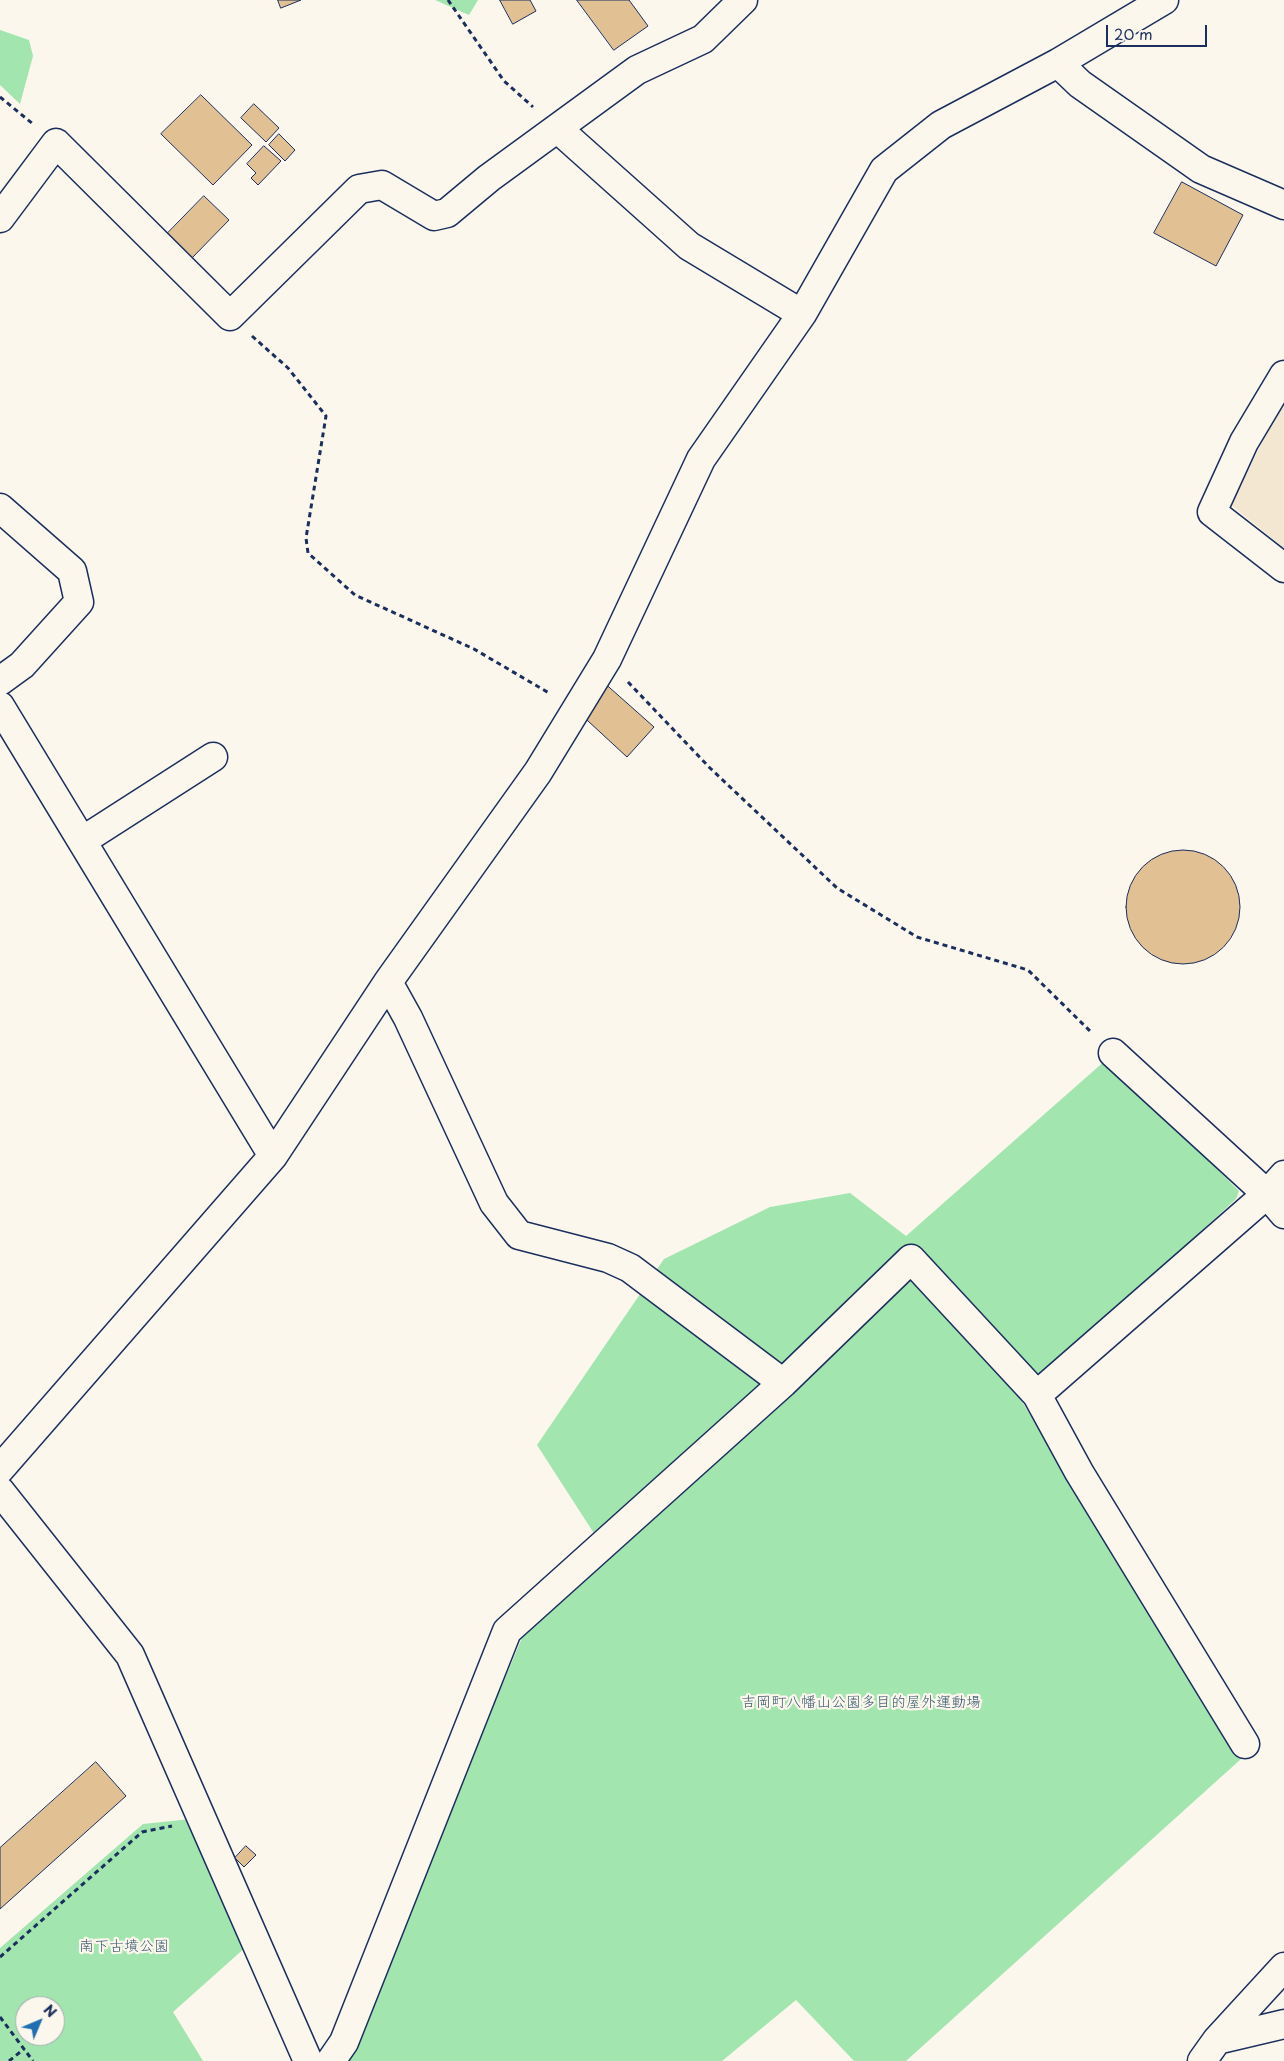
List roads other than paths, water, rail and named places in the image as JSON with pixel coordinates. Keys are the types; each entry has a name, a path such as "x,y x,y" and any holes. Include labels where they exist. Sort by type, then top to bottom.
{"street":[{"path":"0,218 56,143 230,316 359,189 382,185 434,216 447,212 489,178 637,70 703,39 743,0"},
{"path":"0,1469 272,1156 388,982 538,772 607,658 701,459 802,314 884,170 941,125 1058,63 1164,0"},
{"path":"1058,63 1080,84 1201,169 1284,205"},
{"path":"558,128 688,246 802,314"},
{"path":"1284,375 1244,442 1212,512 1284,568"},
{"path":"0,508 72,571 79,602 22,665 0,682"},
{"path":"0,706 272,1156"},
{"path":"82,841 213,757"},
{"path":"388,982 408,1018 494,1203 519,1235 608,1258 630,1268 783,1383"},
{"path":"1037,1394 1278,1194 1112,1053"},
{"path":"331,2061 344,2042 507,1630 783,1383 911,1259 1037,1394 1079,1472 1245,1744"},
{"path":"0,1492 130,1655 308,2061"},
{"path":"1210,2051 1284,1967"},
{"path":"1210,2051 1284,2024"}],"park label":[{"name":"吉岡町八幡山公園多目的屋外運動場","path":"861,1703"},
{"name":"南下古墳公園","path":"124,1947"}]}
